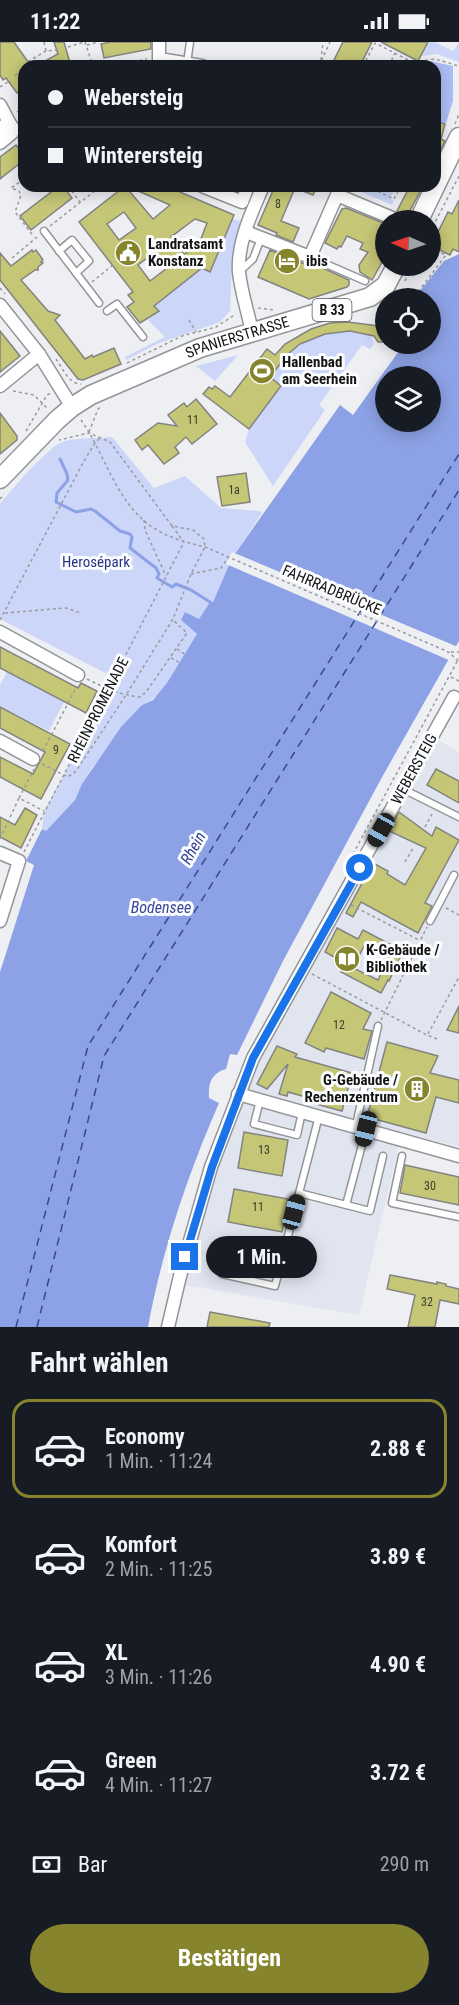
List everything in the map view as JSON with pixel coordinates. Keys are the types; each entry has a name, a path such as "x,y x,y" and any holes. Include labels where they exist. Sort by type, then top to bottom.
{"main road":[{"path":"441,174 459,137"},
{"path":"424,210 432,192"},
{"name":"SPANIERSTRASSE","path":"72,407 198,340 252,332 370,297 386,285 391,276"},
{"name":"B 33","path":"0,479 72,407"}],"street":[{"path":"159,42 159,59 163,60"},
{"path":"0,105 5,127 13,128 12,133 0,143"},
{"path":"217,192 242,202 246,192"},
{"path":"252,332 239,272 240,252 261,192"},
{"path":"246,232 310,257 337,195 375,211"},
{"path":"0,305 39,354 72,407"},
{"path":"4,388 39,354"},
{"path":"0,632 78,675"},
{"name":"WEBERSTEIG","path":"168,1327 208,1178 238,1094 258,1049 454,697"},
{"path":"0,741 35,760"},
{"path":"0,853 19,861 0,921"},
{"path":"238,1094 459,1156"}],"lane":[{"path":"182,60 190,42"},
{"path":"44,231 99,303"},
{"path":"59,251 72,240 89,261 76,273"},
{"path":"239,272 253,259 260,241"},
{"path":"310,257 365,281"},
{"path":"107,311 117,304 143,336"},
{"path":"403,789 459,817"},
{"path":"430,921 454,875"},
{"path":"346,1205 378,1026"},
{"path":"260,1100 254,1124 297,1135 302,1111"},
{"path":"222,1274 275,1286 319,1116"},
{"path":"299,1193 370,1211 383,1156"},
{"path":"402,1156 392,1203 459,1217"}],"path":[{"path":"44,42 46,51"},
{"path":"68,47 85,42 91,60"},
{"path":"86,46 98,42"},
{"path":"321,60 323,42"},
{"path":"321,60 330,42"},
{"path":"367,60 375,43 407,60"},
{"path":"31,60 46,51 58,50"},
{"path":"392,60 395,53"},
{"path":"424,60 438,57 459,66"},
{"path":"144,60 159,59"},
{"path":"15,76 18,73"},
{"path":"0,87 9,81"},
{"path":"441,211 459,176"},
{"path":"18,183 11,188 18,191"},
{"path":"20,192 21,195 15,212 35,238"},
{"path":"72,192 80,203"},
{"path":"12,258 94,192"},
{"path":"381,192 394,199 398,192"},
{"path":"87,287 113,265"},
{"path":"421,288 430,276"},
{"path":"124,365 164,344 198,340 236,314 262,307 274,310"},
{"path":"189,320 198,340"},
{"path":"71,380 76,384 85,383"},
{"path":"4,388 34,395 44,404"},
{"path":"72,407 122,493 144,520 157,530 184,542 206,547"},
{"path":"89,433 98,409"},
{"path":"72,436 89,433 110,442 184,542"},
{"path":"0,621 95,443 101,437"},
{"path":"144,520 145,530 166,579"},
{"path":"0,839 35,760 64,776 68,777 76,771 173,619 191,574 206,547 204,539 194,530 172,526"},
{"name":"RHEINPROMENADE","path":"19,861 184,542"},
{"name":"FAHRRADBRÜCKE","path":"206,547 450,652 459,660"},
{"path":"191,574 221,568 228,557"},
{"path":"4,613 66,608 81,613"},
{"path":"78,675 108,689 140,697 171,658 187,633 173,619"},
{"path":"177,649 186,655"},
{"path":"450,652 457,651"},
{"path":"171,658 180,663"},
{"path":"459,660 450,676 459,681"},
{"path":"46,745 75,690"},
{"path":"20,798 44,811"},
{"path":"425,826 437,806"},
{"path":"405,862 413,848"},
{"path":"341,901 420,940"},
{"path":"439,904 459,915"},
{"path":"378,1026 430,921"},
{"path":"304,969 437,1039"},
{"path":"427,1035 459,977"}],"shaded area":[{"path":"441,63 453,66 453,101 446,123 441,123"},
{"path":"436,739 459,752 459,1147 402,1132 359,1315 185,1285 216,1172 260,1057"}],"green space":[{"path":"428,42 435,42 453,51 459,42 459,62 437,54 422,56"},
{"path":"361,192 394,192 390,198 394,201 392,205"},
{"path":"232,219 240,221 232,260 230,311 220,322 157,344 126,360 125,357 165,337 148,320 158,311 154,306 202,268 210,272"},
{"path":"350,331 371,335 374,344 370,349 362,345 319,405 325,410 273,486 245,442 249,429 281,386 270,377 295,349 304,343 323,335"},
{"path":"238,355 215,381 196,366"},
{"name":"Herosépark","path":"112,437 154,488 185,476 221,508 262,513 232,558 213,602 210,602 199,620 185,612 181,620 197,634 181,664 160,693 142,705 92,768 75,800 46,831 42,829 44,811 117,679 0,619 0,504 37,462 60,443 78,439"},
{"path":"7,672 64,702 49,731 0,706 0,685"}],"water":[{"name":"Bodensee","path":"459,254 459,641 381,779 283,961 237,1055 230,1054 226,1069 217,1073 212,1080 209,1098 219,1103 197,1157 168,1241 148,1327 0,1327 0,972 34,865 26,861 42,829 46,831 75,800 82,784 121,727 142,705 153,700 167,683 197,634 181,620 185,612 199,619 210,602 213,602 232,558 340,405 353,415 375,384 375,432 441,432 441,366 388,366 397,354 441,354 441,288 422,288 432,276 441,276 441,265"}],"pier":[{"path":"232,552 458,647 451,661 226,564"}],"building":[{"path":"0,42 14,42 27,60 18,60 18,92 6,78 3,80 0,75"},
{"path":"54,42 64,42 69,60 47,60 58,54"},
{"path":"151,42 151,49 104,58 101,44"},
{"path":"343,42 372,42 363,60 334,60"},
{"path":"381,42 428,42 419,60"},
{"path":"441,123 445,124 441,139"},
{"path":"16,145 18,148 18,165 0,179 0,157"},
{"path":"51,192 68,192 72,198 31,230 20,216"},
{"name":"Landratsamt Konstanz","path":"117,192 130,192 153,219 170,205 141,192 180,192 234,215 210,272 202,268 154,306 159,311 140,323 127,307 134,302 128,295 133,292 79,222","holes":["124,212 136,228 119,240 107,224","195,219 207,223 199,244 184,254 171,237","155,252 167,268 150,281 138,265"]},
{"path":"272,192 293,192 281,221 299,228 293,242 258,225"},
{"path":"407,192 420,192 410,210 398,210"},
{"path":"459,200 459,252 453,249 450,255 441,251 441,226 448,212 452,214"},
{"path":"346,208 375,220 375,275 372,280 360,272 359,265 368,252 360,249 363,243 347,236 341,247 337,249 325,243 342,209"},
{"path":"32,250 33,252 36,250 43,263 38,270 21,280 48,311 60,315 55,320 85,359 114,348 121,364 83,380 78,379 0,280 0,253 11,266"},
{"name":"ibis","path":"270,250 307,265 314,264 349,280 349,285 309,299 258,277"},
{"name":"Hallenbad am Seerhein","path":"348,322 375,326 375,338 350,331 325,334 300,344 287,355 270,377 281,386 249,429 203,394 209,387 212,389 215,386 230,397 267,349 275,355 285,344 311,329 330,323"},
{"path":"0,331 20,356 0,372"},
{"path":"196,399 217,424 192,444 186,437 175,447 179,453 164,464 148,445 142,450 135,440 158,423 177,426 168,415 184,403 187,407"},
{"path":"0,413 17,436 17,440 0,454"},
{"path":"246,473 250,502 222,506 217,477"},
{"path":"0,647 78,688 81,683 97,691 86,713 0,668"},
{"path":"0,707 70,744 41,799 0,777 0,757 33,774 45,752 0,728"},
{"path":"436,769 459,781 459,803 427,785"},
{"path":"25,808 37,815 21,848 0,837 0,817 15,825"},
{"path":"399,812 432,836 436,827 459,840 425,903 432,906 418,933 361,902 353,917 346,913 373,863 388,871 387,874 405,885 426,848 389,831"},
{"name":"K-Gebäude / Bibliothek","path":"337,928 358,939 363,930 403,951 381,993 341,972 345,963 325,952","holes":["366,942 390,955 378,980 353,968"]},
{"path":"331,992 371,1013 363,1029 372,1031 364,1059 326,1048 324,1052 305,1043"},
{"path":"459,1006 459,1033 447,1030"},
{"name":"G-Gebäude / Rechenzentrum","path":"387,1042 438,1056 430,1073 459,1080 459,1103 436,1097 426,1133 367,1117"},
{"path":"277,1046 297,1054 295,1057 352,1073 342,1111 312,1103 313,1099 288,1092 287,1096 279,1094 288,1064 267,1089 257,1084"},
{"path":"244,1132 288,1140 282,1176 238,1168"},
{"path":"405,1165 459,1177 459,1205 400,1193"},
{"path":"234,1189 288,1199 282,1232 228,1222"},
{"path":"294,1249 313,1253 310,1266 291,1262"},
{"path":"390,1275 437,1284 437,1282 459,1289 459,1304 440,1300 435,1327 408,1327 415,1295 387,1289"},
{"path":"210,1312 270,1323 269,1327 207,1327"}],"waterway":[{"path":"60,459 68,480 57,493 56,502 76,512 91,509 95,511 120,531 130,534 132,537 130,548 156,568 159,574 157,578 172,587 176,584 191,590 210,602"}],"ferry route":[{"path":"16,1327 88,1046 459,454"},
{"path":"37,1327 104,1056 459,490"}],"place":[{"name":"Landratsamt Konstanz","path":"128,253"},
{"name":"ibis","path":"287,261"},
{"name":"Hallenbad am Seerhein","path":"262,371"},
{"name":"K-Gebäude / Bibliothek","path":"347,959"},
{"name":"G-Gebäude / Rechenzentrum","path":"417,1089"}],"route":[{"path":"185,1257 212,1167 253,1058 360,868"}],"water label":[{"name":"Rhein","path":"193,848"}]}
